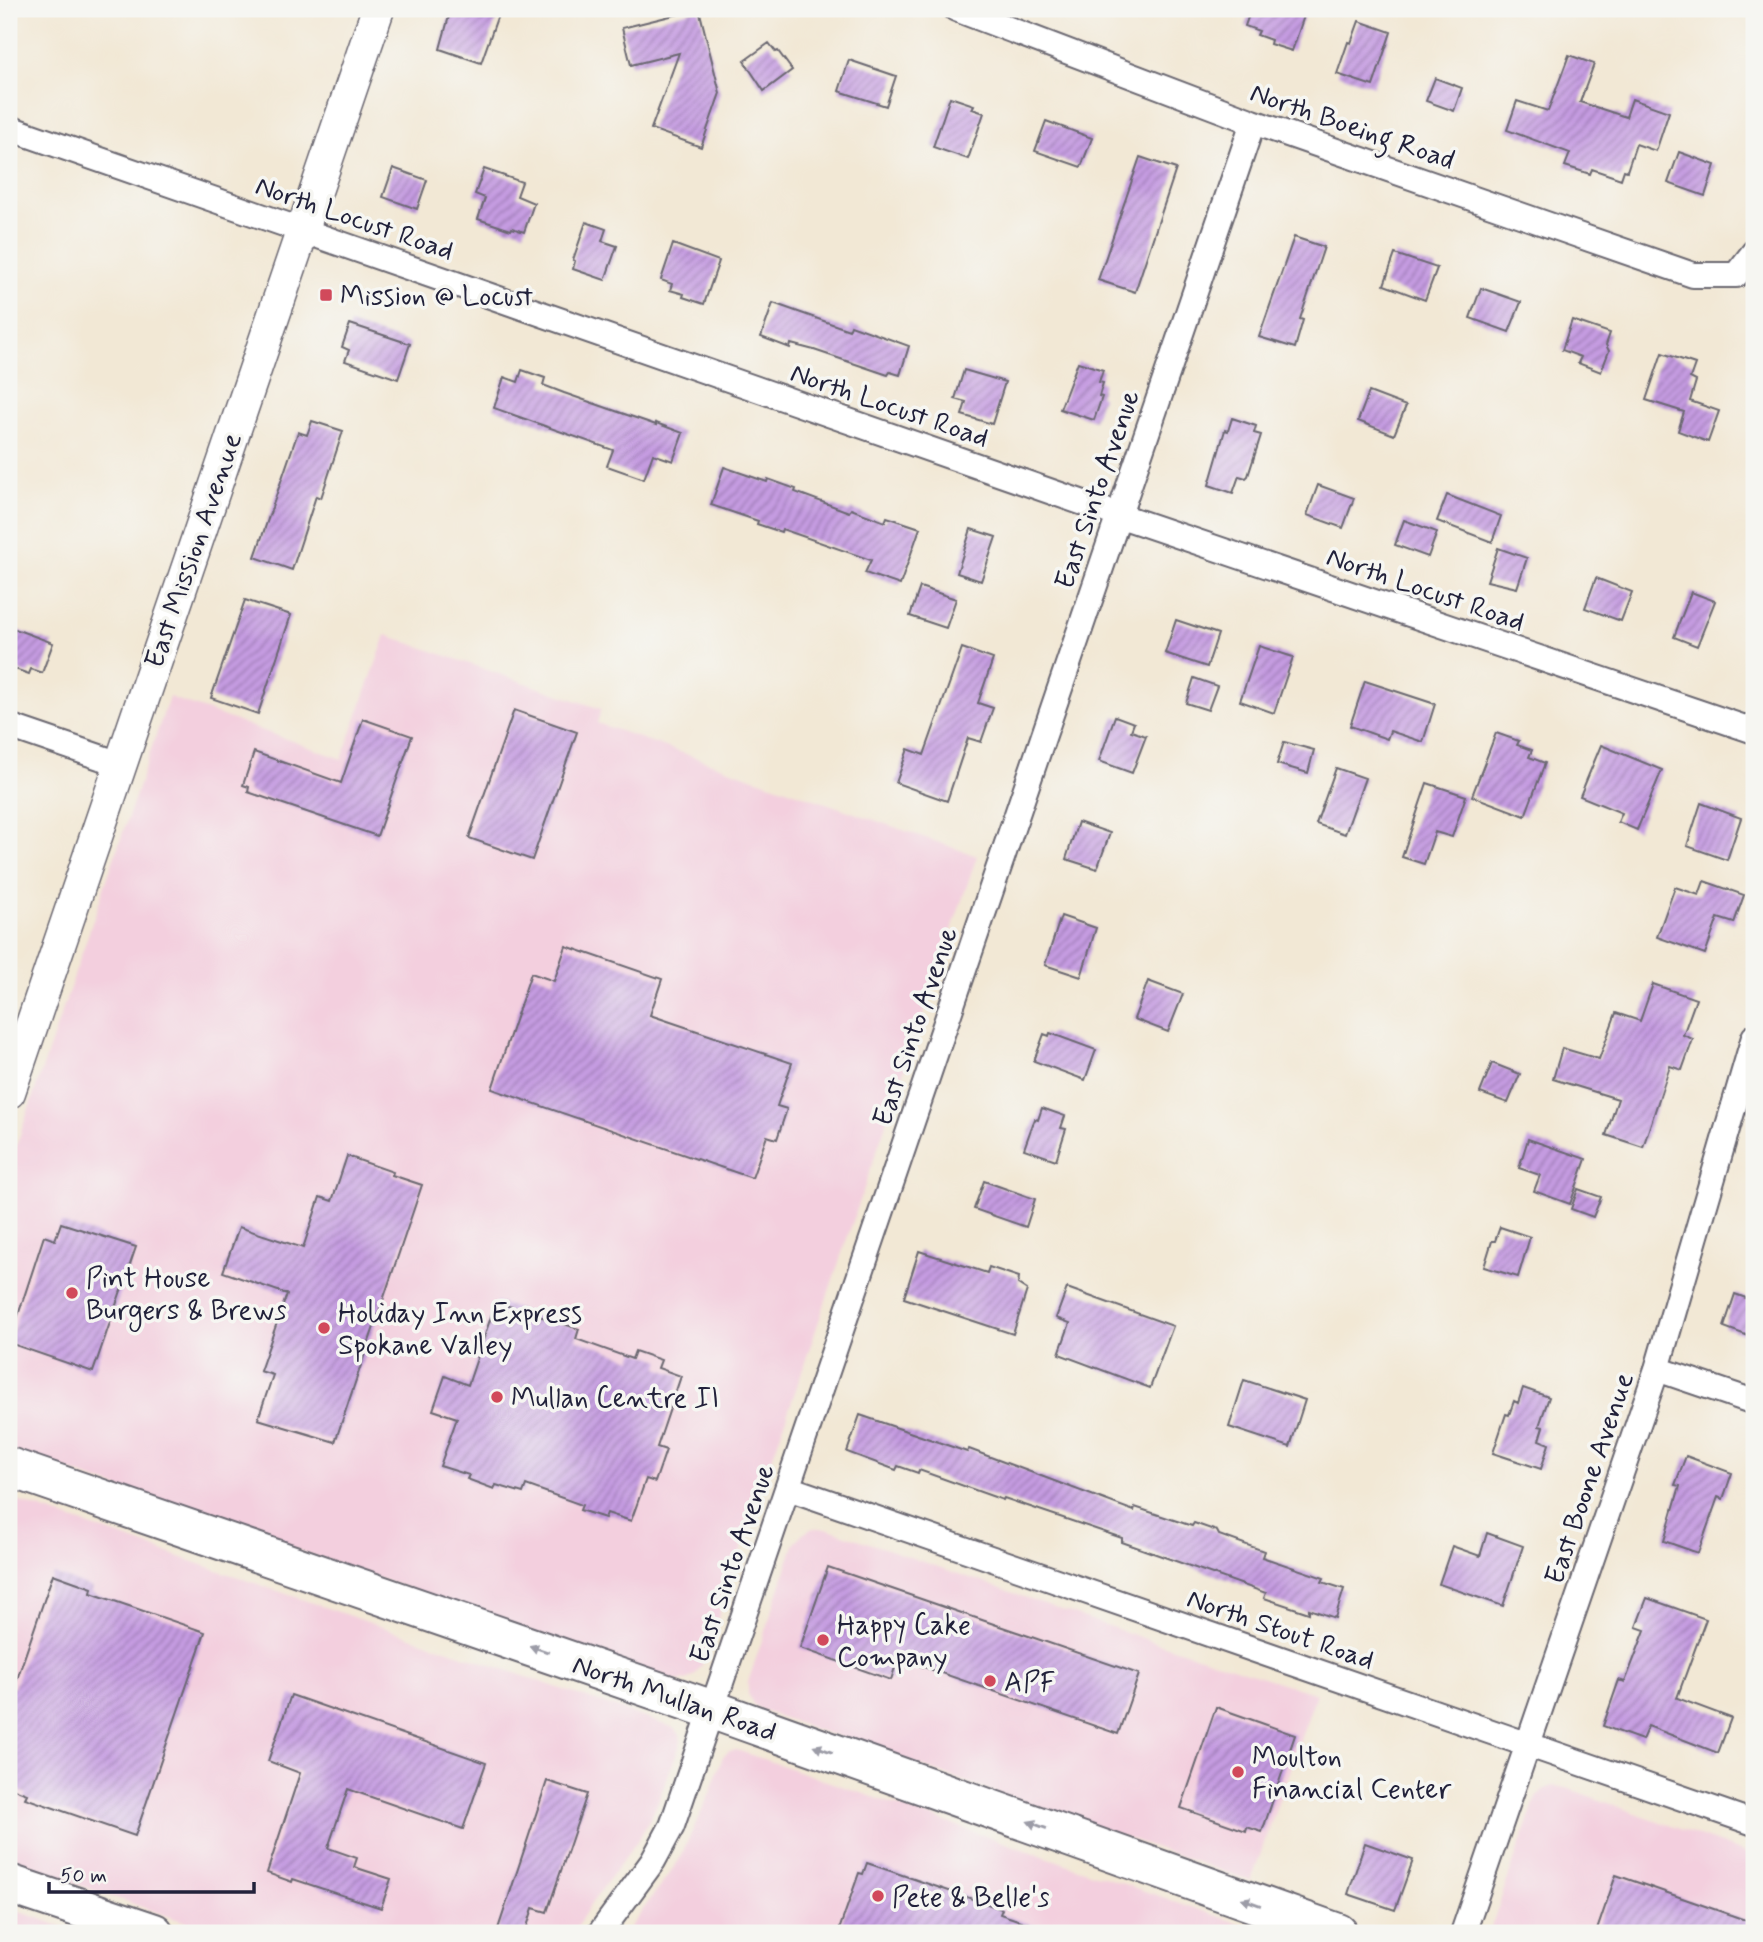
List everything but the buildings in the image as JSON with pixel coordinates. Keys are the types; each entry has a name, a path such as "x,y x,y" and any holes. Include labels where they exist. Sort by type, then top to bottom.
{"main road":[{"name":"North Mullan Road","path":"9,1467 713,1710 1338,1933"},
{"path":"9,1884 154,1933"}],"street":[{"name":"East Mission Avenue","path":"9,1092 378,9"},
{"name":"North Boeing Road","path":"956,9 1253,122 1693,275 1736,275 1754,252"},
{"name":"East Sinto Avenue","path":"600,1933 653,1861 672,1826 1253,122"},
{"name":"North Locust Road","path":"9,128 1118,515 1754,731"},
{"path":"9,726 120,764"},
{"name":"East Boone Avenue","path":"1463,1933 1657,1369 1754,1037"},
{"path":"1657,1369 1754,1402"},
{"name":"North Stout Road","path":"788,1488 1754,1823"}],"shaded area":[{"path":"386,635 601,709 597,723 977,856 702,1665 695,1675 686,1680 674,1681 9,1450 9,1167 169,697 342,759"},
{"path":"9,1498 674,1728 680,1734 681,1742 655,1809 640,1837 573,1933 217,1933 9,1861"},
{"path":"813,1528 826,1528 1154,1642 1316,1694 1251,1881 763,1711 753,1704 748,1694 748,1682 794,1545 801,1535"},
{"path":"737,1750 1266,1933 626,1933 679,1860 710,1793 723,1756 729,1751"},
{"path":"1553,1786 1567,1788 1754,1856 1754,1933 1489,1933 1536,1798 1543,1790"},
{"path":"9,1908 81,1933 9,1933"}],"place":[{"name":"Mission @ Locust","path":"326,295"},
{"name":"Pint House Burgers & Brews","path":"72,1293"},
{"name":"Holiday Inn Express Spokane Valley","path":"324,1328"},
{"name":"Mullan Centre II","path":"497,1397"},
{"name":"Happy Cake Company","path":"823,1640"},
{"name":"APF","path":"990,1681"},
{"name":"Moulton Financial Center","path":"1238,1772"},
{"name":"Pete & Belle's","path":"878,1896"}]}
